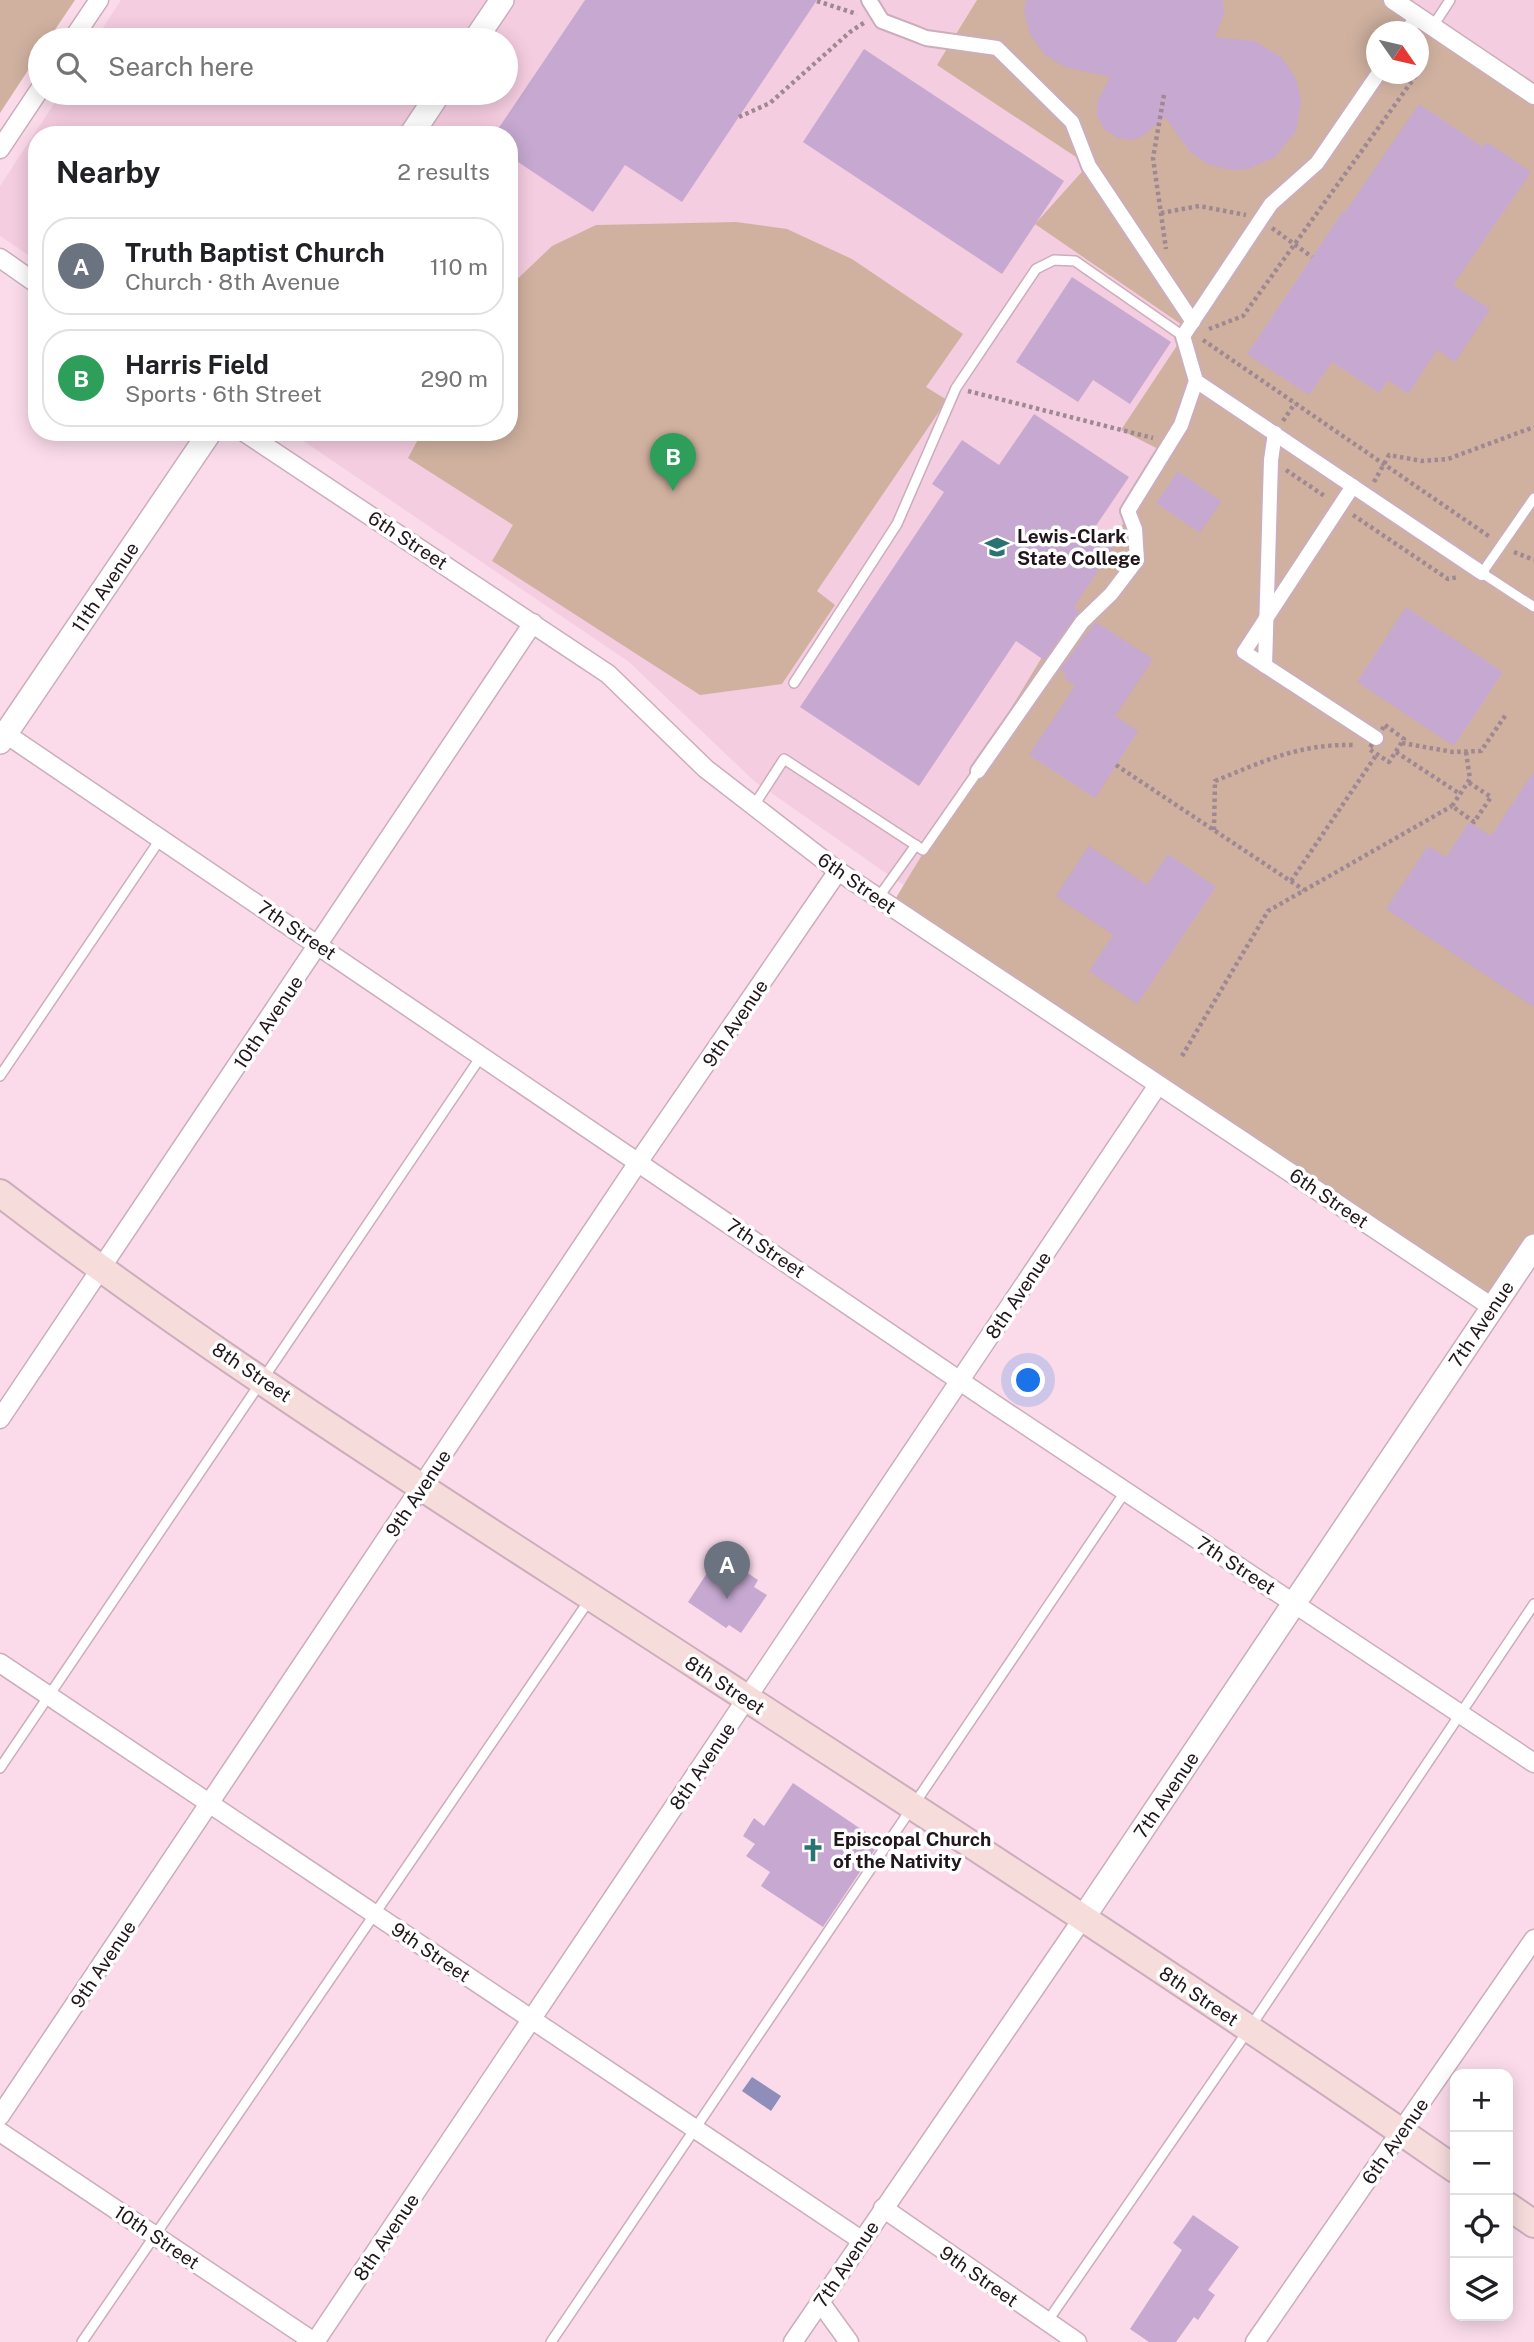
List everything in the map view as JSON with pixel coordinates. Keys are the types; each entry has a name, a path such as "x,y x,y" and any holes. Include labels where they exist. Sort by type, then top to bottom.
{"main road":[{"name":"8th Street","path":"0,1193 100,1270 422,1487 1083,1918 1450,2166"},
{"path":"1513,2209 1534,2224"}],"street":[{"path":"80,28 99,0"},
{"path":"483,28 502,0"},
{"path":"869,0 883,21 918,35 997,48 1072,122 1089,166 1190,330 1196,381 1181,425 1128,511 1135,529 1137,560 1111,594 1069,639 978,771"},
{"path":"1393,0 1410,21"},
{"path":"1429,26 1534,95"},
{"path":"1190,330 1271,204 1317,163 1371,84"},
{"path":"0,149 29,105"},
{"path":"417,126 431,105"},
{"path":"0,258 28,278"},
{"path":"1196,381 1482,573"},
{"path":"1265,666 1271,460 1275,433"},
{"name":"11th Avenue","path":"2,735 204,441"},
{"name":"6th Street","path":"258,441 608,674 706,769 838,871 1492,1307"},
{"path":"1353,486 1244,652 1374,741"},
{"name":"10th Avenue","path":"0,1419 320,945 533,623"},
{"name":"7th Street","path":"2,735 161,838 960,1381 1534,1763"},
{"name":"9th Avenue","path":"0,2116 639,1161 838,871"},
{"name":"8th Avenue","path":"314,2342 533,2021 1158,1085"},
{"name":"7th Avenue","path":"793,2342 1083,1918 1534,1246"},
{"name":"9th Street","path":"0,1663 862,2240"},
{"name":"6th Avenue","path":"1255,2342 1534,1939"},
{"name":"10th Street","path":"0,2132 314,2342"},
{"name":"9th Street","path":"883,2208 1077,2342"},
{"path":"820,2302 849,2342"}],"lane":[{"path":"1433,26 1450,0"},
{"path":"794,683 897,524 956,388 1037,269 1054,260 1075,261 1190,330"},
{"path":"1534,498 1482,573 1534,607"},
{"path":"753,807 785,759 923,850 978,771"},
{"path":"0,1076 161,838"},
{"path":"878,898 916,845"},
{"path":"0,1768 482,1055"},
{"path":"551,2342 1125,1492"},
{"path":"82,2342 591,1597"},
{"path":"1047,2322 1249,2029 1534,1604"}],"path":[{"path":"739,117 770,103 850,32 871,18 817,1"},
{"path":"1190,330 1243,316 1409,84"},
{"path":"1164,95 1153,158 1167,252"},
{"path":"1161,213 1199,206 1260,220 1312,257"},
{"path":"1190,330 1495,541"},
{"path":"956,388 1171,443"},
{"path":"1366,494 1389,455 1422,461 1448,459 1534,427"},
{"path":"1271,460 1448,579 1482,573"},
{"path":"1507,549 1534,560"},
{"path":"1402,743 1466,752 1481,751 1507,713"},
{"path":"1214,830 1215,781 1289,751 1323,744 1374,741"},
{"path":"1396,752 1460,794"},
{"path":"1182,1056 1268,911 1452,807 1468,782 1466,752"},
{"path":"1291,881 1377,754"},
{"path":"1116,765 1304,890"},
{"path":"1452,807 1474,822 1491,797 1468,782"}],"shaded area":[{"path":"0,0 75,0 56,28 28,28 28,70 0,113"},
{"name":"Lewis-Clark State College","path":"121,0 1534,0 1534,1208 1145,1045 893,878 754,781 629,662 303,441 518,441 518,126 39,126 53,105 518,105 518,28 103,28"},
{"path":"977,0 1390,0 1421,21 1366,21 1366,84 1429,84 1429,26 1534,97 1534,1245 1492,1307 891,906 1166,453 1121,430 1188,329 1035,224 1088,165 937,65"},
{"name":"Lewis-Clark State College","path":"28,143 28,255 0,236 0,186"},
{"path":"736,222 787,229 852,259 963,334 926,387 947,400 817,591 835,605 782,684 700,695 492,561 513,525 408,458 417,441 518,441 518,278 552,246 596,225"}],"water":[{"path":"752,2077 781,2096 771,2111 742,2091"}],"building":[{"path":"585,0 817,0 682,202 625,165 593,212 518,162 518,126 500,126 514,105 518,105 518,99"},
{"path":"1026,0 1223,0 1224,14 1215,37 1254,41 1280,56 1296,78 1301,102 1296,131 1275,157 1248,169 1232,170 1210,165 1190,152 1165,117 1143,136 1132,140 1117,138 1103,128 1097,115 1097,102 1110,77 1065,67 1044,54 1030,34 1024,11"},
{"path":"864,49 1064,181 1002,274 803,142"},
{"path":"1419,104 1483,147 1487,142 1531,172 1453,285 1490,309 1455,362 1437,350 1408,394 1388,380 1379,393 1332,362 1309,395 1247,354"},
{"path":"1072,277 1171,342 1130,404 1093,380 1078,402 1016,362"},
{"path":"1034,414 1129,477 1093,530 1115,545 1074,607 1080,611 1044,660 1016,641 919,786 800,707 944,492 932,484 962,440 999,465"},
{"path":"1178,471 1221,501 1200,533 1156,503"},
{"path":"1406,607 1503,672 1454,746 1357,682"},
{"path":"1096,622 1153,659 1115,716 1138,731 1095,798 1029,755 1075,686 1064,678 1066,674 1060,670"},
{"path":"1534,771 1534,1007 1386,909 1428,846 1446,857 1469,822 1491,836"},
{"path":"1089,846 1147,885 1168,854 1216,887 1137,1004 1089,971 1113,935 1056,896"},
{"path":"717,1558 726,1564 728,1560 758,1580 754,1587 767,1595 741,1633 729,1625 726,1628 688,1602"},
{"name":"Episcopal Church of the Nativity","path":"793,1783 880,1842 823,1927 761,1886 770,1872 746,1856 755,1844 743,1836 754,1818 764,1826"},
{"path":"1193,2215 1239,2247 1208,2290 1215,2295 1198,2320 1194,2317 1176,2342 1149,2342 1130,2329 1182,2250 1173,2243"}],"place":[{"name":"Harris Field","path":"673,491"},
{"name":"Lewis-Clark State College","path":"997,547"},
{"name":"Truth Baptist Church","path":"727,1599"},
{"name":"Episcopal Church of the Nativity","path":"813,1850"}]}
